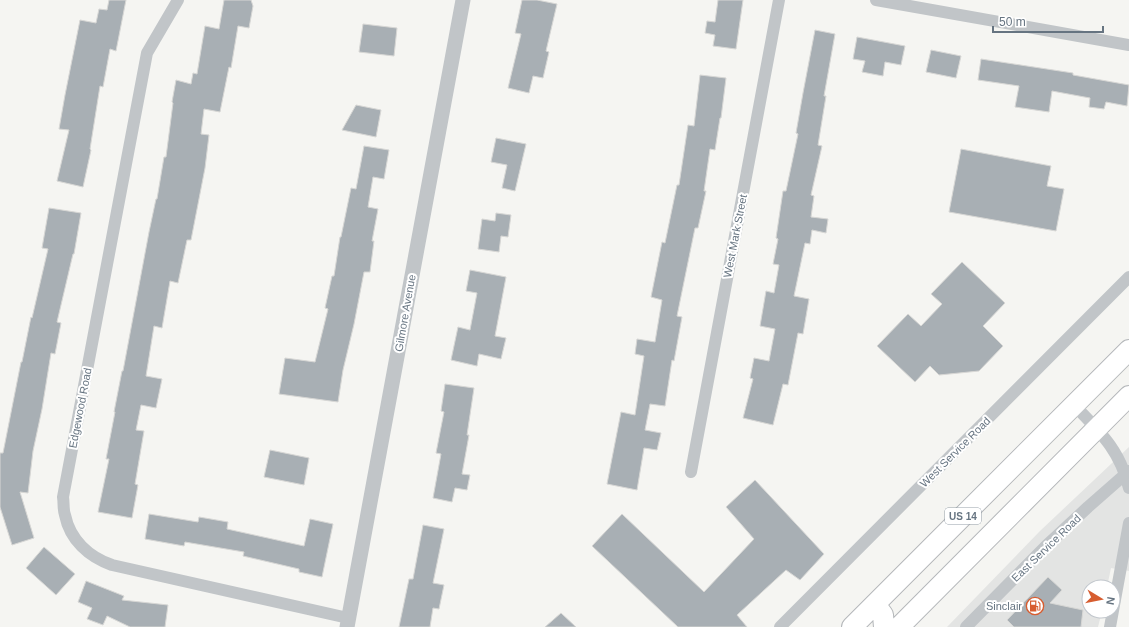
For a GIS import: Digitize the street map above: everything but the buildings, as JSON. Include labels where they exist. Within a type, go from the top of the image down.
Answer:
[{"type":"highway","points":[[1074,405],[1129,350]]},
{"type":"highway","name":"US 14","points":[[899,627],[1129,396]]},
{"type":"highway","name":"US 14","points":[[852,627],[1074,405]]},
{"type":"highway","points":[[875,604],[883,616],[884,627]]},
{"type":"street","name":"Edgewood Road","points":[[178,0],[147,53],[64,497],[64,515],[72,535],[85,550],[99,560],[348,622]]},
{"type":"street","name":"Gilmore Avenue","points":[[348,622],[463,0]]},
{"type":"street","name":"West Mark Street","points":[[691,472],[778,0]]},
{"type":"street","points":[[876,0],[1129,46]]},
{"type":"street","name":"West Service Road","points":[[780,627],[1129,277]]},
{"type":"street","points":[[1074,405],[1097,428],[1116,453],[1127,473],[1129,488]]},
{"type":"street","name":"East Service Road","points":[[966,627],[1046,546],[1127,473]]},
{"type":"street","points":[[1110,627],[1129,523]]},
{"type":"shaded area","points":[[1129,447],[1129,571],[1111,568],[1109,579],[1081,579],[1081,619],[1100,619],[1098,627],[947,627],[1040,531]]},
{"type":"place","name":"Sinclair","points":[[1035,606]]}]
